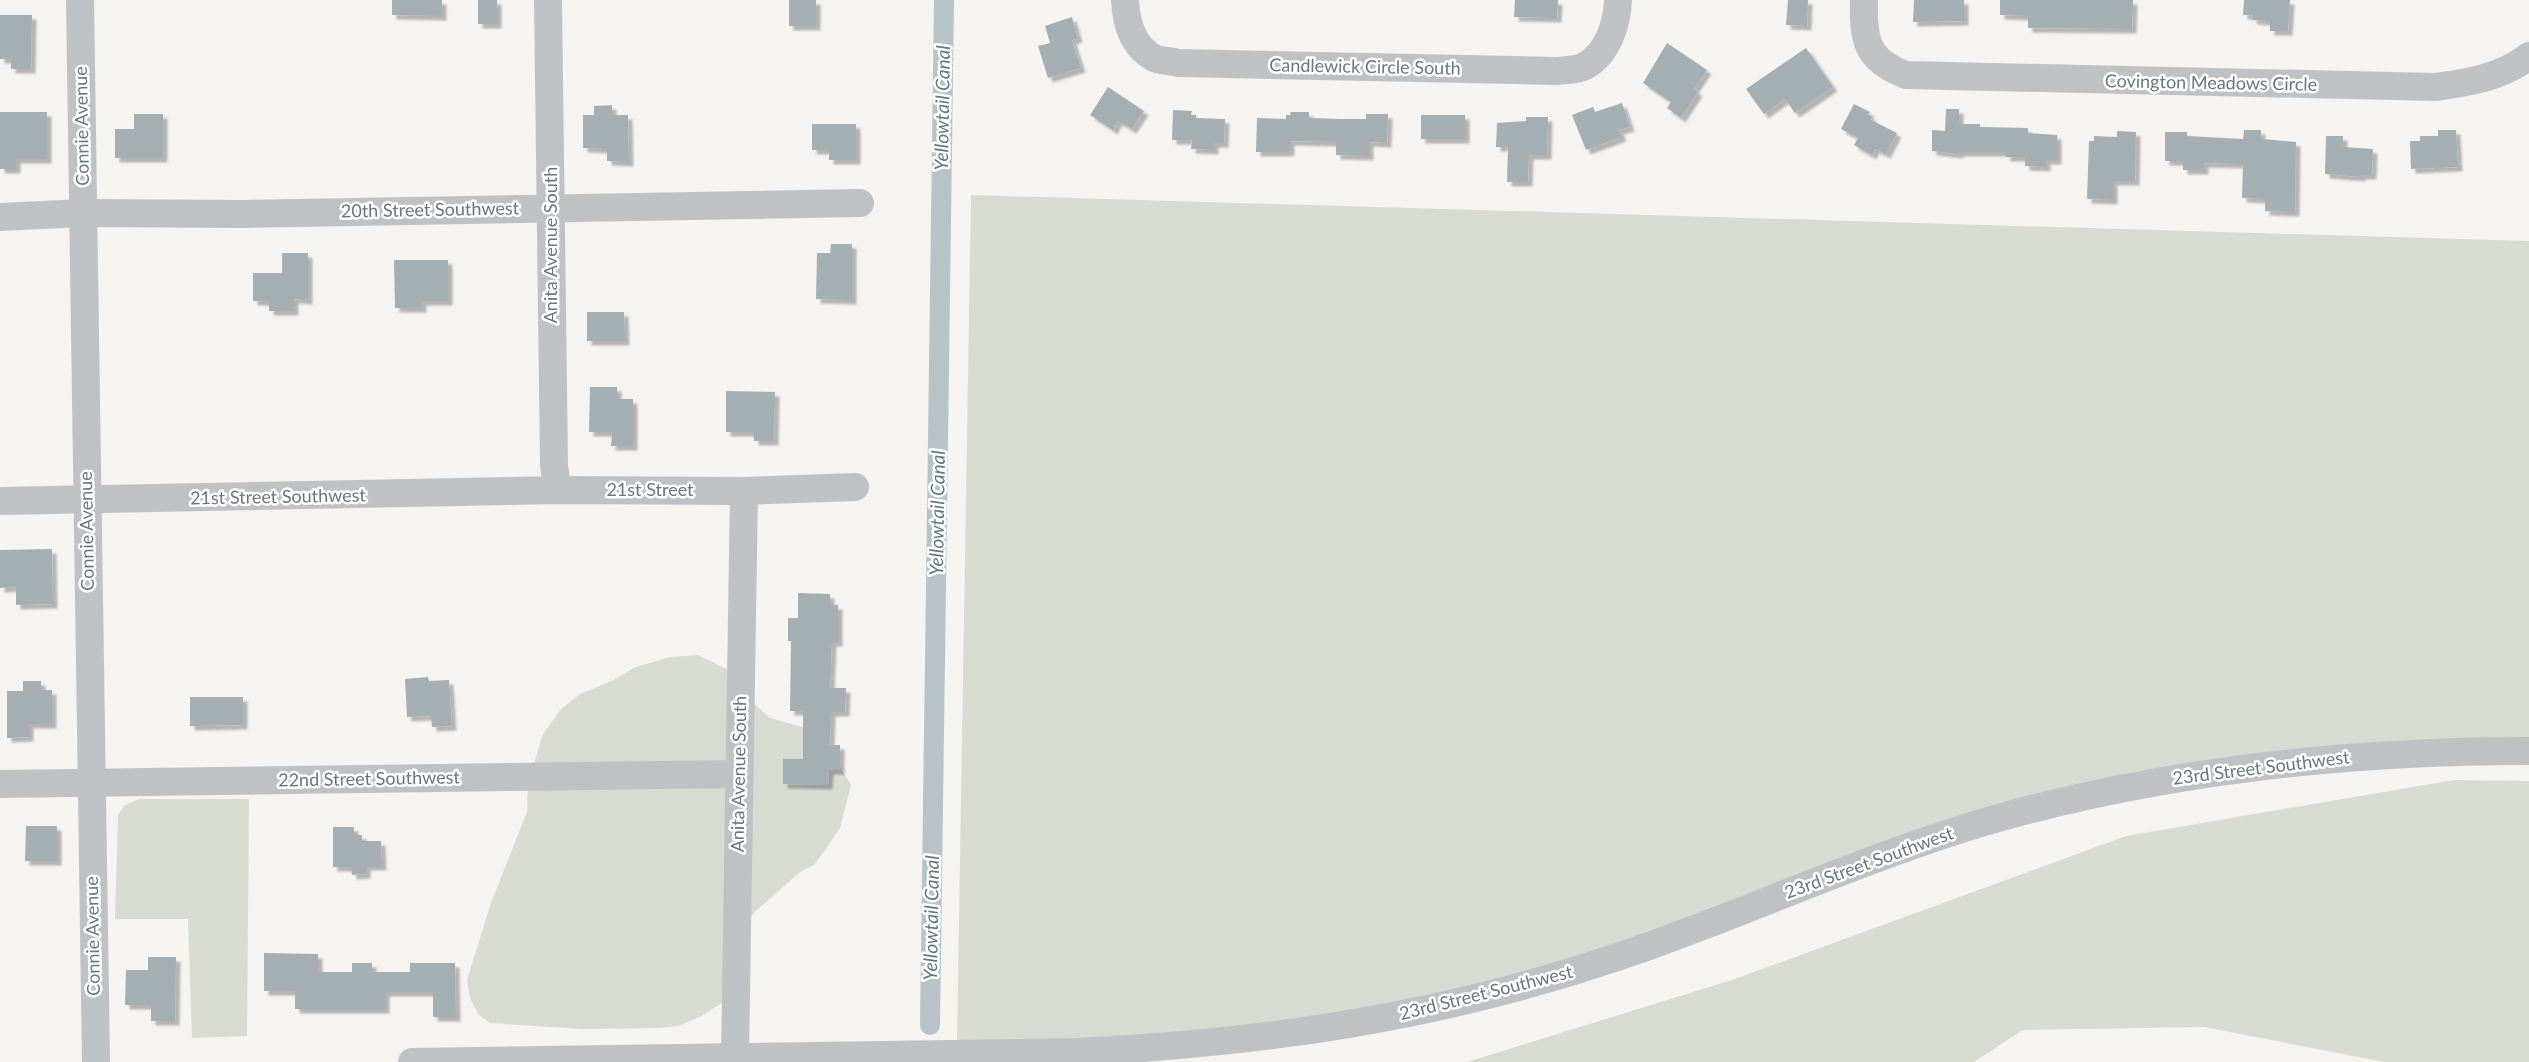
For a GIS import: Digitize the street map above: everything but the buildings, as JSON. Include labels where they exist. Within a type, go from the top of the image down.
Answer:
[{"type":"street","name":"Connie Avenue","points":[[80,0],[90,783],[96,1062]]},
{"type":"street","name":"Anita Avenue South","points":[[548,0],[554,464],[557,490]]},
{"type":"street","name":"Candlewick Circle South","points":[[1124,0],[1125,17],[1132,37],[1154,58],[1178,63],[1558,71],[1583,68],[1602,54],[1618,16],[1618,0]]},
{"type":"street","name":"Covington Meadows Circle","points":[[1864,0],[1864,29],[1871,51],[1888,68],[1906,75],[2435,88],[2485,78],[2505,70],[2529,56]]},
{"type":"street","name":"20th Street Southwest","points":[[0,217],[83,213],[234,214],[860,203]]},
{"type":"street","points":[[744,491],[856,487]]},
{"type":"street","name":"21st Street","points":[[557,490],[744,491]]},
{"type":"street","name":"21st Street Southwest","points":[[0,501],[557,490]]},
{"type":"street","name":"Anita Avenue South","points":[[735,1057],[744,491]]},
{"type":"street","name":"23rd Street Southwest","points":[[412,1062],[735,1057],[1023,1057],[1268,1038],[1356,1024],[1507,990],[1619,956],[1842,870],[1933,838],[2023,811],[2103,792],[2210,772],[2295,761],[2438,751],[2529,751]]},
{"type":"street","name":"22nd Street Southwest","points":[[0,784],[738,774]]},
{"type":"shaded area","points":[[971,195],[2529,241],[2529,740],[2209,761],[1680,923],[1540,970],[1355,1013],[1147,1037],[957,1042]]},
{"type":"shaded area","points":[[698,655],[731,671],[746,696],[770,718],[809,729],[821,735],[851,785],[840,828],[815,864],[799,873],[749,917],[731,997],[700,1017],[678,1026],[659,1028],[582,1029],[490,1023],[478,1014],[470,998],[467,980],[491,903],[527,812],[528,785],[542,736],[561,709],[580,694],[614,680],[633,668],[670,657]]},
{"type":"shaded area","points":[[2454,780],[2529,781],[2529,1062],[2384,1062],[2204,1027],[2022,1030],[1974,1062],[1467,1062],[1735,979],[2126,836]]},
{"type":"shaded area","points":[[138,799],[249,799],[247,1036],[192,1038],[188,919],[115,919],[118,815],[124,806]]},
{"type":"waterway","name":"Yellowtail Canal","points":[[930,1025],[944,0]]}]
